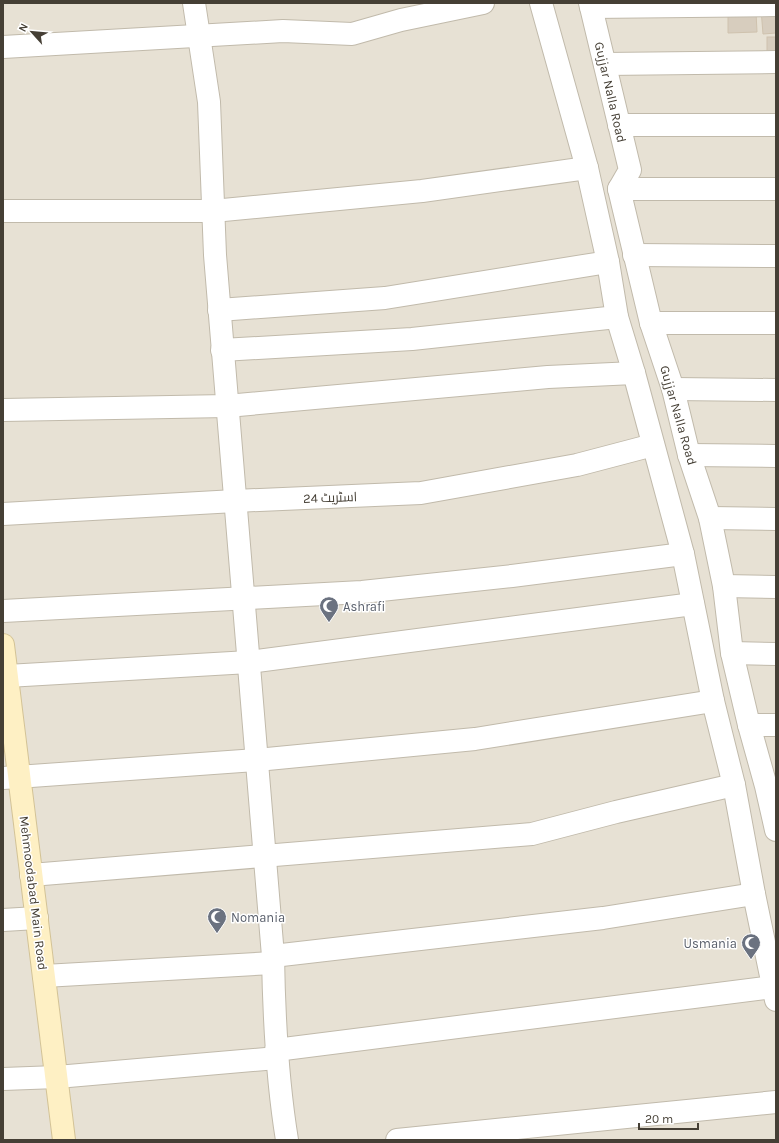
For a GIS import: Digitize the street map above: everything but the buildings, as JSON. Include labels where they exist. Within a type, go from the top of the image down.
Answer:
[{"type":"main road","name":"Mehmoodabad Main Road","points":[[3,645],[7,676],[11,777],[32,875],[64,1140]]},
{"type":"street","points":[[194,3],[209,102],[215,255],[222,350],[273,959],[276,1054],[281,1105],[287,1140]]},
{"type":"street","points":[[3,47],[283,31],[352,34],[401,20],[483,3]]},
{"type":"street","points":[[3,1079],[57,1076],[276,1054],[774,994],[734,785],[713,701],[682,554],[634,372],[617,317],[608,262],[587,168],[540,3]]},
{"type":"street","points":[[591,5],[776,5]]},
{"type":"street","name":"Gujjar Nalla Road","points":[[591,5],[630,170],[619,189],[651,322],[673,389],[689,455],[710,518],[724,586],[732,653],[749,725],[771,786],[776,830]]},
{"type":"street","points":[[605,64],[776,62]]},
{"type":"street","points":[[619,125],[776,125]]},
{"type":"street","points":[[3,211],[213,211],[422,191],[587,168]]},
{"type":"street","points":[[619,189],[776,189]]},
{"type":"street","points":[[634,255],[776,256]]},
{"type":"street","points":[[219,310],[385,298],[608,262]]},
{"type":"street","points":[[222,350],[412,340],[617,317]]},
{"type":"street","points":[[651,322],[776,323]]},
{"type":"street","points":[[3,410],[227,406],[548,377],[634,372]]},
{"type":"street","points":[[673,389],[776,390]]},
{"type":"street","name":"اسٹریٹ 24","points":[[3,514],[235,501],[421,493],[577,465],[653,445]]},
{"type":"street","points":[[689,455],[776,456]]},
{"type":"street","points":[[710,518],[776,519]]},
{"type":"street","points":[[3,611],[362,592],[512,576],[682,554]]},
{"type":"street","points":[[724,586],[776,587]]},
{"type":"street","points":[[7,676],[249,662],[693,604]]},
{"type":"street","points":[[732,653],[776,654]]},
{"type":"street","points":[[11,777],[257,760],[475,739],[713,701]]},
{"type":"street","points":[[749,725],[776,725]]},
{"type":"street","points":[[32,875],[532,834],[616,812],[734,785]]},
{"type":"street","points":[[44,976],[273,959],[603,918],[754,894]]},
{"type":"street","points":[[3,920],[37,918]]},
{"type":"street","points":[[397,1140],[776,1102]]},
{"type":"shaded area","points":[[3,3],[776,3],[776,1140],[3,1140]]},
{"type":"place","name":"Ashrafi","points":[[329,623]]},
{"type":"place","name":"Nomania","points":[[217,934]]},
{"type":"place","name":"Usmania","points":[[751,960]]}]
